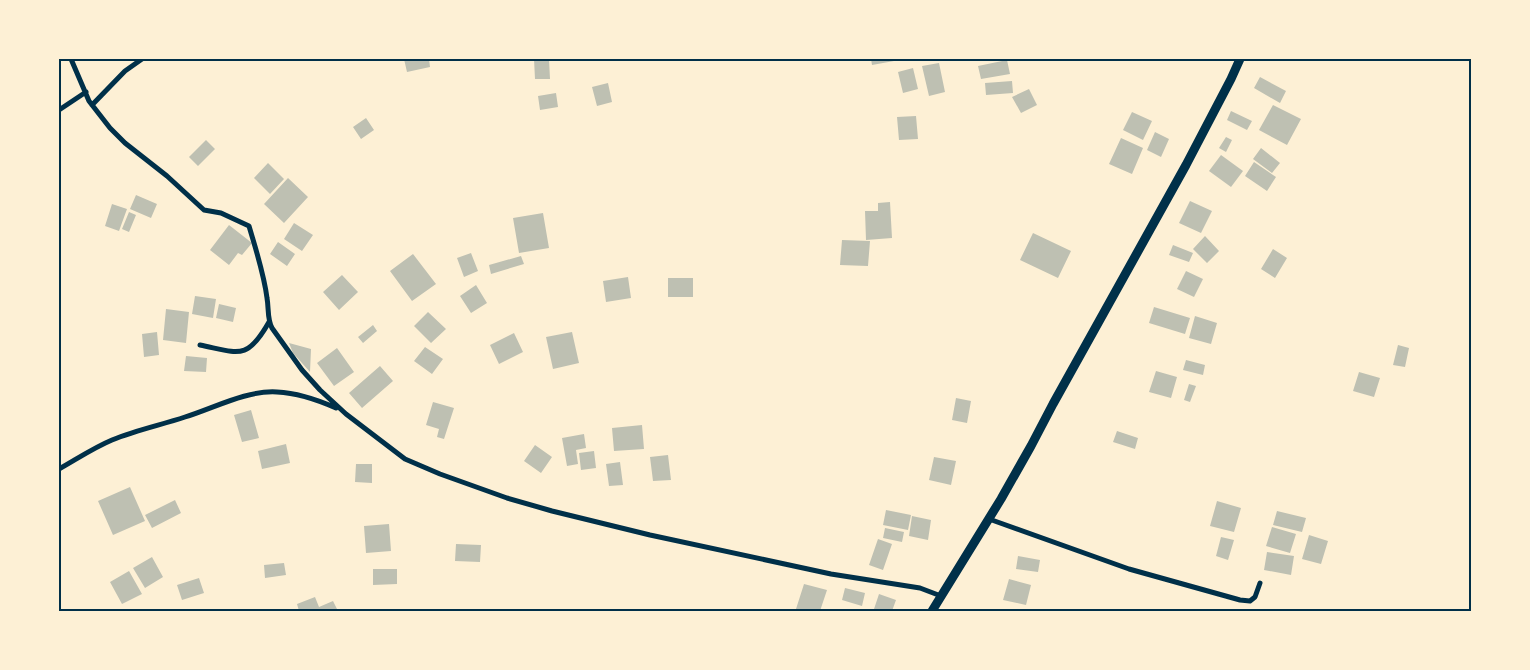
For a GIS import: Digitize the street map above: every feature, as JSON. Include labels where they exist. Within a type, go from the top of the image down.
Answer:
[{"type":"street","points":[[71,59],[92,104],[110,128],[125,143],[167,176],[204,210],[221,212],[249,226],[260,262],[267,298],[269,322],[302,370],[320,390],[341,410],[404,459],[507,498],[552,511],[650,535],[831,574],[920,588],[941,596]]},
{"type":"street","points":[[92,104],[125,71],[142,59]]},
{"type":"street","points":[[932,611],[989,519],[1031,446],[1186,165],[1240,59]]},
{"type":"street","points":[[59,110],[86,92]]},
{"type":"street","points":[[200,345],[236,353],[250,348],[261,336],[269,322]]},
{"type":"street","points":[[59,469],[86,452],[114,439],[186,417],[228,401],[256,394],[276,392],[298,395],[320,400],[341,410]]},
{"type":"street","points":[[989,519],[1129,569],[1240,600],[1250,601],[1255,597],[1260,583]]},
{"type":"building","points":[[404,59],[429,59],[430,67],[407,72]]},
{"type":"building","points":[[534,59],[549,59],[550,79],[535,79]]},
{"type":"building","points":[[871,59],[893,59],[894,61],[872,65]]},
{"type":"building","points":[[1007,60],[1010,74],[981,79],[978,66]]},
{"type":"building","points":[[939,63],[945,92],[929,96],[922,66]]},
{"type":"building","points":[[913,68],[918,89],[903,93],[898,72]]},
{"type":"building","points":[[1260,77],[1286,91],[1280,103],[1254,88]]},
{"type":"building","points":[[1012,81],[1013,93],[986,95],[985,83]]},
{"type":"building","points":[[608,83],[612,102],[597,106],[592,87]]},
{"type":"building","points":[[1029,89],[1037,105],[1021,113],[1012,97]]},
{"type":"building","points":[[556,93],[558,107],[540,110],[538,96]]},
{"type":"building","points":[[1273,105],[1301,119],[1287,145],[1259,130]]},
{"type":"building","points":[[1231,111],[1252,121],[1247,130],[1227,120]]},
{"type":"building","points":[[1132,112],[1152,121],[1143,140],[1123,130]]},
{"type":"building","points":[[916,116],[918,139],[899,140],[897,117]]},
{"type":"building","points":[[366,118],[374,130],[361,139],[353,127]]},
{"type":"building","points":[[1155,132],[1169,139],[1161,157],[1147,150]]},
{"type":"building","points":[[1226,137],[1232,140],[1226,152],[1219,148]]},
{"type":"building","points":[[1121,138],[1143,148],[1132,174],[1109,164]]},
{"type":"building","points":[[206,140],[215,149],[198,166],[189,157]]},
{"type":"building","points":[[1261,148],[1280,163],[1272,173],[1253,159]]},
{"type":"building","points":[[1221,155],[1243,171],[1231,187],[1209,171]]},
{"type":"building","points":[[1254,162],[1276,177],[1267,191],[1245,176]]},
{"type":"building","points":[[268,163],[284,179],[270,194],[254,178]]},
{"type":"building","points":[[288,178],[308,197],[284,223],[264,204]]},
{"type":"building","points":[[136,195],[157,204],[151,218],[130,209]]},
{"type":"building","points":[[1190,201],[1212,211],[1201,233],[1179,223]]},
{"type":"building","points":[[890,202],[892,238],[866,240],[865,211],[878,211],[878,203]]},
{"type":"building","points":[[112,204],[127,209],[119,231],[105,226]]},
{"type":"building","points":[[129,212],[136,215],[129,232],[122,229]]},
{"type":"building","points":[[543,213],[549,248],[519,253],[513,218]]},
{"type":"building","points":[[294,223],[313,235],[302,251],[284,239]]},
{"type":"building","points":[[229,225],[252,243],[242,255],[238,253],[229,265],[210,250]]},
{"type":"building","points":[[1033,233],[1071,251],[1058,278],[1020,260]]},
{"type":"building","points":[[1205,236],[1219,251],[1207,263],[1193,249]]},
{"type":"building","points":[[842,240],[870,241],[868,266],[840,265]]},
{"type":"building","points":[[278,242],[295,254],[287,266],[270,254]]},
{"type":"building","points":[[1173,245],[1193,253],[1189,262],[1169,255]]},
{"type":"building","points":[[1273,249],[1287,258],[1275,278],[1261,269]]},
{"type":"building","points":[[471,253],[478,271],[464,277],[457,258]]},
{"type":"building","points":[[413,254],[436,284],[412,301],[390,271]]},
{"type":"building","points":[[521,256],[524,264],[491,274],[489,265]]},
{"type":"building","points":[[1186,271],[1203,279],[1194,297],[1177,289]]},
{"type":"building","points":[[342,275],[358,292],[339,310],[323,292]]},
{"type":"building","points":[[628,277],[631,298],[606,302],[603,281]]},
{"type":"building","points":[[668,278],[693,278],[693,297],[668,297]]},
{"type":"building","points":[[476,285],[487,303],[471,313],[460,296]]},
{"type":"building","points":[[195,296],[216,299],[213,318],[192,314]]},
{"type":"building","points":[[219,304],[236,308],[233,322],[216,318]]},
{"type":"building","points":[[1154,307],[1190,318],[1185,334],[1149,323]]},
{"type":"building","points":[[166,309],[189,312],[186,343],[163,340]]},
{"type":"building","points":[[428,312],[446,329],[431,343],[414,326]]},
{"type":"building","points":[[1195,316],[1217,323],[1211,344],[1189,338]]},
{"type":"building","points":[[373,325],[377,331],[363,343],[358,337]]},
{"type":"building","points":[[157,332],[159,355],[144,357],[142,334]]},
{"type":"building","points":[[572,332],[579,363],[553,369],[546,337]]},
{"type":"building","points":[[514,333],[523,352],[499,364],[490,345]]},
{"type":"building","points":[[289,343],[311,349],[310,372],[293,353]]},
{"type":"building","points":[[1398,345],[1409,348],[1405,367],[1393,365]]},
{"type":"building","points":[[425,347],[443,359],[432,374],[414,361]]},
{"type":"building","points":[[337,348],[354,372],[334,386],[317,363]]},
{"type":"building","points":[[186,356],[207,358],[206,372],[184,371]]},
{"type":"building","points":[[1186,360],[1205,365],[1203,375],[1183,370]]},
{"type":"building","points":[[380,366],[393,381],[362,408],[349,393]]},
{"type":"building","points":[[1156,371],[1177,377],[1171,398],[1149,392]]},
{"type":"building","points":[[1359,372],[1380,378],[1374,397],[1353,391]]},
{"type":"building","points":[[1189,384],[1196,386],[1190,402],[1184,400]]},
{"type":"building","points":[[956,398],[971,401],[967,423],[952,420]]},
{"type":"building","points":[[433,402],[454,408],[444,439],[437,437],[439,429],[426,425]]},
{"type":"building","points":[[251,410],[259,438],[242,442],[234,415]]},
{"type":"building","points":[[642,425],[644,449],[614,451],[612,428]]},
{"type":"building","points":[[1117,431],[1138,438],[1135,449],[1113,442]]},
{"type":"building","points":[[584,434],[586,448],[576,450],[578,464],[567,466],[562,438]]},
{"type":"building","points":[[286,444],[290,463],[262,469],[258,451]]},
{"type":"building","points":[[535,445],[552,457],[541,473],[524,461]]},
{"type":"building","points":[[594,451],[596,468],[581,470],[579,453]]},
{"type":"building","points":[[668,455],[671,480],[653,481],[650,457]]},
{"type":"building","points":[[934,457],[956,461],[951,485],[929,480]]},
{"type":"building","points":[[620,462],[623,485],[609,486],[606,464]]},
{"type":"building","points":[[356,464],[372,464],[372,483],[355,482]]},
{"type":"building","points":[[130,487],[145,521],[113,535],[98,501]]},
{"type":"building","points":[[175,500],[181,513],[152,528],[145,515]]},
{"type":"building","points":[[1217,501],[1241,508],[1234,532],[1210,526]]},
{"type":"building","points":[[886,510],[911,515],[908,530],[883,525]]},
{"type":"building","points":[[1277,511],[1306,518],[1302,532],[1273,525]]},
{"type":"building","points":[[912,516],[931,520],[928,540],[909,536]]},
{"type":"building","points":[[389,524],[391,551],[366,553],[364,526]]},
{"type":"building","points":[[1272,527],[1296,534],[1290,553],[1266,546]]},
{"type":"building","points":[[885,528],[904,532],[902,542],[883,538]]},
{"type":"building","points":[[1309,535],[1328,541],[1321,564],[1302,559]]},
{"type":"building","points":[[1221,537],[1234,540],[1228,560],[1216,556]]},
{"type":"building","points":[[878,539],[892,544],[883,570],[869,565]]},
{"type":"building","points":[[456,544],[481,545],[480,562],[455,561]]},
{"type":"building","points":[[1267,552],[1294,556],[1291,575],[1264,570]]},
{"type":"building","points":[[1018,556],[1040,560],[1038,572],[1016,569]]},
{"type":"building","points":[[152,557],[163,577],[145,588],[133,568]]},
{"type":"building","points":[[284,563],[286,575],[265,578],[264,565]]},
{"type":"building","points":[[373,569],[397,569],[397,584],[373,585]]},
{"type":"building","points":[[129,571],[142,594],[122,604],[110,582]]},
{"type":"building","points":[[199,578],[204,593],[182,600],[177,585]]},
{"type":"building","points":[[1009,579],[1031,585],[1026,605],[1003,600]]},
{"type":"building","points":[[804,584],[827,590],[820,611],[796,609]]},
{"type":"building","points":[[845,588],[865,593],[862,606],[842,600]]},
{"type":"building","points":[[879,594],[896,600],[892,611],[874,609]]},
{"type":"building","points":[[315,597],[319,607],[333,601],[338,611],[299,611],[297,604]]}]
